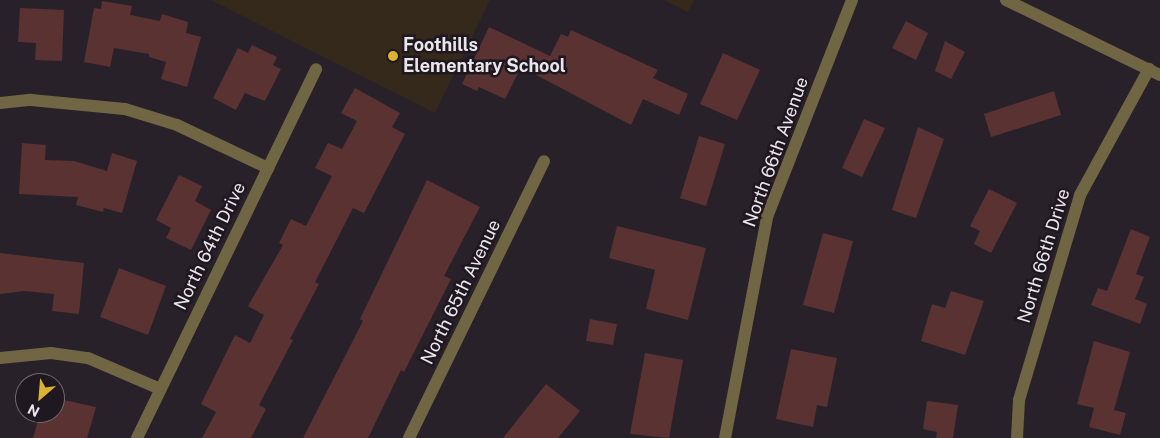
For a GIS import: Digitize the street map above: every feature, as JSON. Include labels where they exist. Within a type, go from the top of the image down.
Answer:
[{"type":"street","name":"North 66th Avenue","points":[[725,438],[767,217],[852,0]]},
{"type":"street","points":[[1006,0],[1154,72]]},
{"type":"street","name":"North 64th Drive","points":[[137,438],[316,69]]},
{"type":"street","name":"North 66th Drive","points":[[1017,438],[1019,400],[1080,195],[1154,72]]},
{"type":"street","points":[[0,103],[31,100],[125,109],[177,125],[268,168]]},
{"type":"street","name":"North 65th Avenue","points":[[409,438],[544,161]]},
{"type":"street","points":[[0,358],[51,353],[88,358],[160,389]]},
{"type":"shaded area","name":"Foothills Elementary School","points":[[211,0],[490,0],[435,113]]},
{"type":"shaded area","points":[[664,0],[694,0],[688,12]]},
{"type":"building","points":[[102,1],[132,6],[130,15],[160,21],[162,14],[188,22],[186,33],[201,37],[187,87],[161,79],[166,62],[149,57],[149,54],[114,48],[110,67],[84,62],[94,8],[101,9]]},
{"type":"building","points":[[20,8],[64,10],[62,61],[35,60],[36,43],[18,42]]},
{"type":"building","points":[[906,21],[928,33],[916,60],[892,48]]},
{"type":"building","points":[[489,27],[550,56],[561,34],[568,37],[571,30],[658,70],[653,78],[688,94],[679,115],[643,99],[631,125],[521,67],[505,99],[479,87],[477,91],[462,84]]},
{"type":"building","points":[[945,41],[965,52],[951,79],[935,71]]},
{"type":"building","points":[[252,45],[277,57],[273,65],[281,69],[265,101],[245,93],[236,110],[213,98],[238,48],[248,53]]},
{"type":"building","points":[[723,53],[760,70],[737,120],[700,104]]},
{"type":"building","points":[[355,88],[400,113],[392,127],[405,134],[364,213],[353,208],[315,282],[319,284],[290,339],[293,340],[259,405],[266,409],[251,438],[202,438],[216,412],[201,404],[235,335],[250,343],[264,315],[248,306],[283,245],[279,243],[291,219],[306,226],[332,176],[315,168],[328,143],[342,149],[357,121],[341,113]]},
{"type":"building","points":[[1054,91],[1061,115],[991,137],[984,114]]},
{"type":"building","points":[[864,119],[885,128],[862,177],[842,168]]},
{"type":"building","points":[[918,127],[944,139],[916,218],[892,210]]},
{"type":"building","points":[[699,136],[725,144],[706,206],[680,198]]},
{"type":"building","points":[[22,143],[46,145],[45,160],[74,161],[107,171],[112,153],[137,161],[122,213],[104,208],[103,212],[76,205],[78,197],[19,194]]},
{"type":"building","points":[[179,175],[202,186],[195,201],[211,210],[191,250],[166,238],[171,228],[156,220]]},
{"type":"building","points":[[427,180],[480,207],[444,276],[451,279],[404,372],[401,370],[368,438],[303,438],[363,321],[360,319]]},
{"type":"building","points":[[989,189],[1017,203],[991,253],[974,244],[980,231],[970,226]]},
{"type":"building","points":[[617,226],[706,248],[688,320],[646,309],[655,270],[609,258]]},
{"type":"building","points":[[1131,229],[1150,237],[1136,274],[1144,277],[1135,299],[1147,304],[1140,324],[1091,305],[1098,288],[1107,291]]},
{"type":"building","points":[[823,233],[853,241],[834,313],[803,305]]},
{"type":"building","points":[[0,253],[84,263],[79,314],[52,311],[54,294],[25,291],[0,294]]},
{"type":"building","points":[[119,268],[166,286],[148,335],[100,317]]},
{"type":"building","points":[[951,291],[984,301],[965,355],[921,341],[932,304],[945,308]]},
{"type":"building","points":[[590,319],[617,324],[613,345],[586,341]]},
{"type":"building","points":[[1094,341],[1130,352],[1114,410],[1126,413],[1120,435],[1089,427],[1094,408],[1077,404]]},
{"type":"building","points":[[791,349],[837,358],[827,407],[817,405],[813,427],[776,419]]},
{"type":"building","points":[[645,353],[683,360],[669,438],[630,434]]},
{"type":"building","points":[[546,384],[580,411],[558,438],[503,438]]},
{"type":"building","points":[[65,400],[96,407],[87,438],[33,438],[37,423],[65,423]]},
{"type":"building","points":[[927,401],[958,405],[953,438],[936,438],[937,432],[923,429]]},
{"type":"place","name":"Foothills Elementary School","points":[[393,56]]}]
